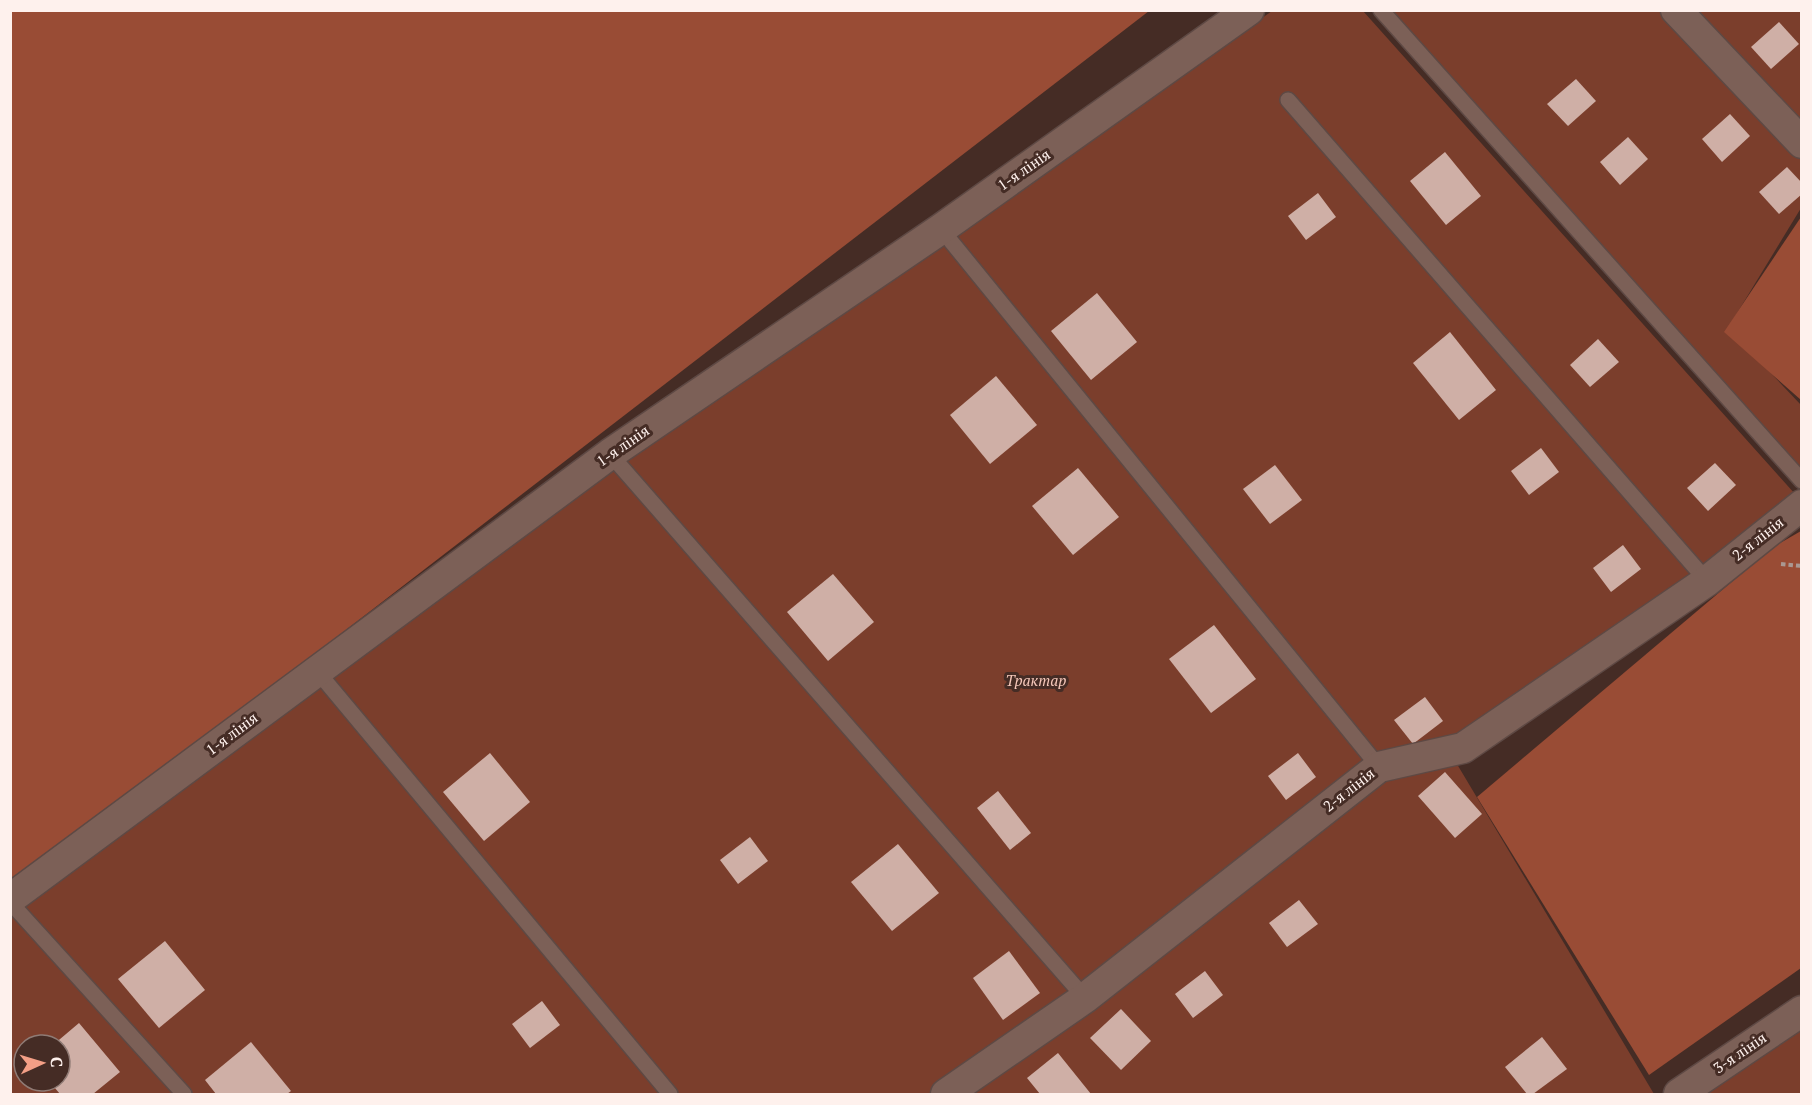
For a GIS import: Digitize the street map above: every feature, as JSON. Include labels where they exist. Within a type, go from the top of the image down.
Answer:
[{"type":"street","name":"1-я лінія","points":[[10,901],[610,454],[941,229],[1250,10]]},
{"type":"street","points":[[1676,10],[1802,143]]},
{"type":"street","name":"2-я лінія","points":[[946,1095],[1085,998],[1379,767],[1463,748],[1707,581],[1802,505]]},
{"type":"street","name":"3-я лінія","points":[[1679,1095],[1802,1011]]},
{"type":"lane","points":[[1381,10],[1802,481]]},
{"type":"lane","points":[[1288,100],[1707,581]]},
{"type":"lane","points":[[941,229],[1379,767]]},
{"type":"lane","points":[[610,454],[1085,998]]},
{"type":"lane","points":[[317,671],[670,1095]]},
{"type":"lane","points":[[10,901],[184,1095]]},
{"type":"green space","name":"Трактар","points":[[1272,11],[1363,11],[1795,494],[1699,570],[1445,744],[1654,1094],[11,1094],[10,916],[617,465],[948,240]]},
{"type":"green space","points":[[1381,11],[1801,11],[1801,208],[1728,328],[1801,405],[1801,481]]},
{"type":"green space","points":[[1801,1027],[1801,1094],[1702,1094]]},
{"type":"shaded area","points":[[11,11],[1149,11],[11,888]]},
{"type":"shaded area","points":[[1801,217],[1801,400],[1724,332]]},
{"type":"shaded area","points":[[1801,531],[1801,968],[1649,1075],[1477,797],[1773,547]]},
{"type":"building","points":[[1779,22],[1799,44],[1771,69],[1751,47]]},
{"type":"building","points":[[1576,79],[1596,101],[1568,126],[1547,104]]},
{"type":"building","points":[[1730,114],[1750,136],[1722,162],[1702,139]]},
{"type":"building","points":[[1628,137],[1648,159],[1620,185],[1600,162]]},
{"type":"building","points":[[1445,152],[1481,196],[1446,225],[1410,181]]},
{"type":"building","points":[[1787,167],[1802,183],[1802,194],[1779,214],[1759,192]]},
{"type":"building","points":[[1318,193],[1336,217],[1306,240],[1288,216]]},
{"type":"building","points":[[1097,293],[1137,342],[1091,380],[1051,331]]},
{"type":"building","points":[[1450,332],[1496,390],[1459,420],[1413,363]]},
{"type":"building","points":[[1598,339],[1619,362],[1590,387],[1570,365]]},
{"type":"building","points":[[996,376],[1037,425],[990,464],[950,415]]},
{"type":"building","points":[[1541,448],[1559,472],[1529,495],[1511,471]]},
{"type":"building","points":[[1715,463],[1736,485],[1708,511],[1687,488]]},
{"type":"building","points":[[1275,465],[1302,500],[1270,524],[1243,489]]},
{"type":"building","points":[[1078,468],[1119,517],[1073,555],[1032,506]]},
{"type":"building","points":[[1623,545],[1641,569],[1611,592],[1593,568]]},
{"type":"building","points":[[833,574],[874,622],[828,661],[787,612]]},
{"type":"building","points":[[1214,625],[1256,679],[1211,713],[1169,659]]},
{"type":"building","points":[[1425,697],[1443,721],[1413,744],[1394,720]]},
{"type":"building","points":[[490,753],[530,802],[484,841],[443,792]]},
{"type":"building","points":[[1298,753],[1316,777],[1286,800],[1268,776]]},
{"type":"building","points":[[1445,772],[1482,814],[1455,838],[1418,796]]},
{"type":"building","points":[[998,791],[1031,833],[1010,850],[977,808]]},
{"type":"building","points":[[750,837],[768,861],[738,884],[720,860]]},
{"type":"building","points":[[898,844],[939,893],[892,931],[851,882]]},
{"type":"building","points":[[1299,900],[1318,924],[1287,947],[1269,923]]},
{"type":"building","points":[[165,941],[205,990],[159,1028],[118,979]]},
{"type":"building","points":[[1009,951],[1040,993],[1003,1020],[973,978]]},
{"type":"building","points":[[1205,971],[1223,995],[1193,1018],[1175,994]]},
{"type":"building","points":[[542,1001],[560,1025],[530,1048],[512,1024]]},
{"type":"building","points":[[1121,1009],[1151,1041],[1121,1070],[1090,1038]]},
{"type":"building","points":[[79,1023],[120,1072],[93,1094],[59,1093],[72,1093],[72,1033],[67,1033]]},
{"type":"building","points":[[1542,1037],[1567,1069],[1533,1094],[1527,1094],[1505,1067]]},
{"type":"building","points":[[251,1042],[291,1091],[287,1094],[216,1094],[205,1080]]},
{"type":"building","points":[[1058,1053],[1091,1094],[1040,1094],[1027,1078]]}]
